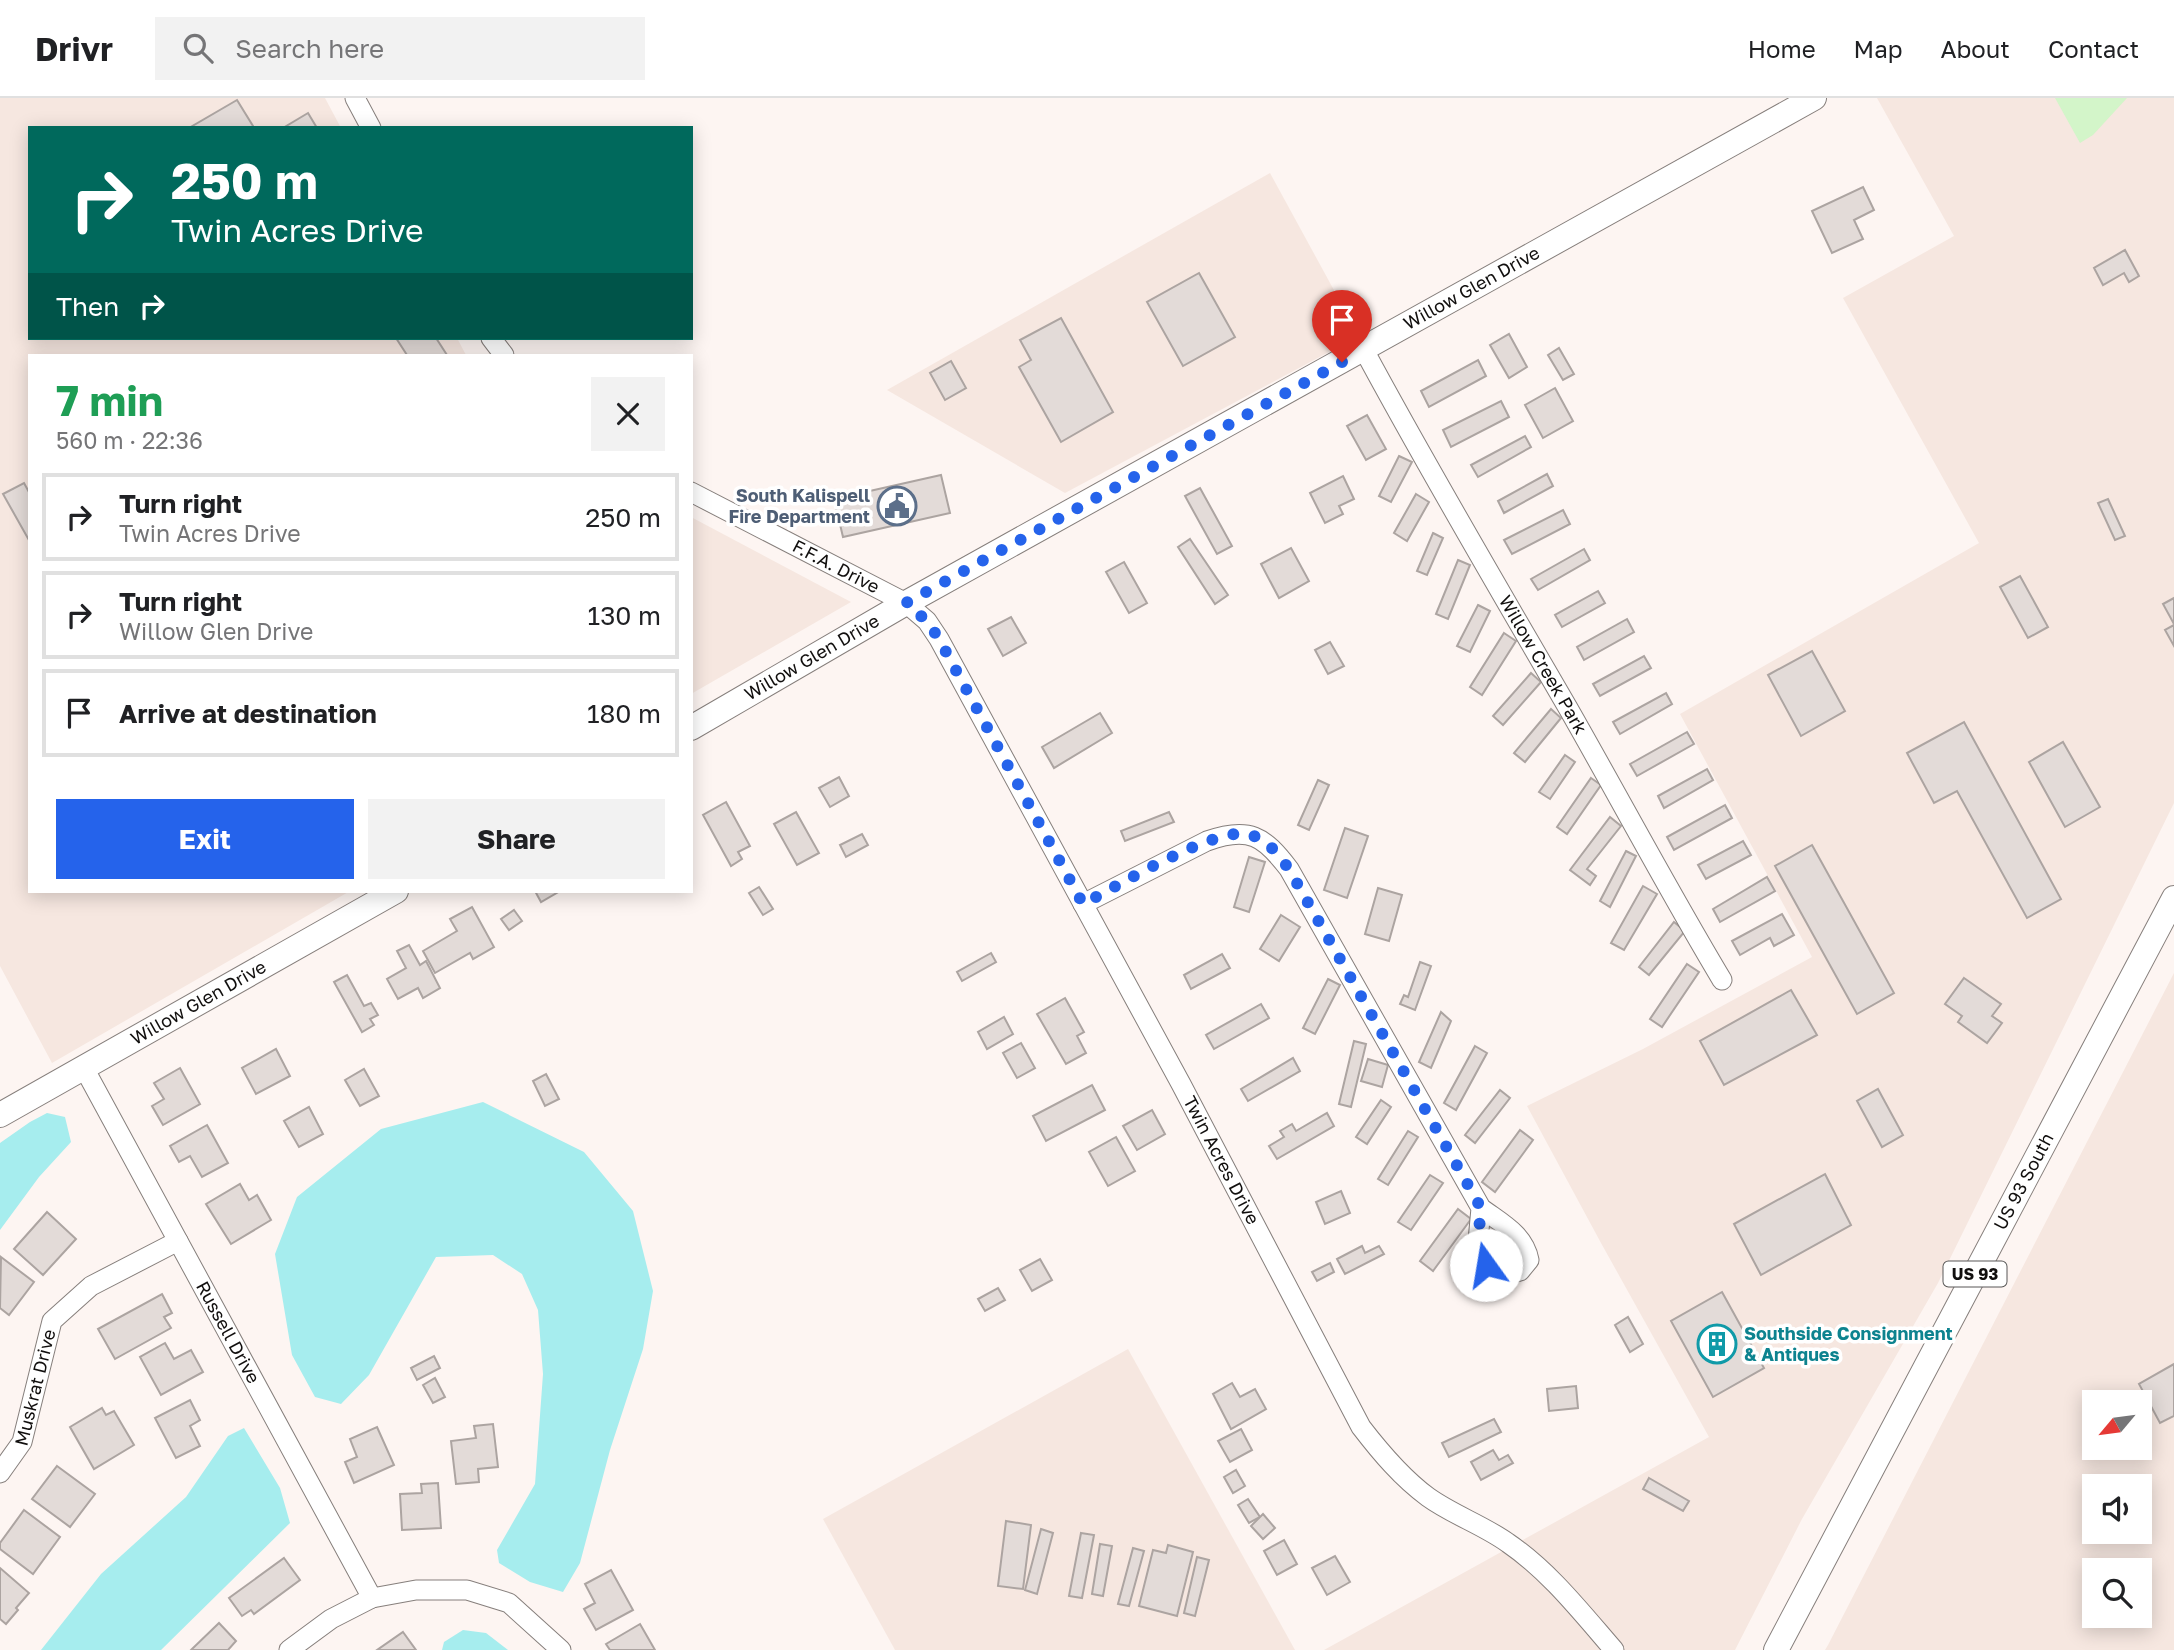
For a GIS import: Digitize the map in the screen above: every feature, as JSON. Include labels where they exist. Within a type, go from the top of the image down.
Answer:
[{"type":"main road","name":"Willow Glen Drive","points":[[693,727],[906,603],[1814,98]]},
{"type":"main road","name":"Willow Glen Drive","points":[[0,1115],[392,893]]},
{"type":"main road","name":"US 93 South","points":[[1776,1650],[2174,898]]},
{"type":"street","points":[[355,98],[370,126]]},
{"type":"street","points":[[493,340],[503,354]]},
{"type":"street","name":"Willow Creek Park","points":[[1364,350],[1432,476],[1722,980]]},
{"type":"street","name":"F.F.A. Drive","points":[[693,493],[906,603]]},
{"type":"street","name":"Twin Acres Drive","points":[[906,603],[927,621],[939,639],[1194,1108],[1361,1427],[1404,1477],[1429,1498],[1492,1533],[1531,1560],[1567,1595],[1614,1650]]},
{"type":"street","points":[[1083,904],[1216,838],[1245,834],[1265,842],[1289,869],[1481,1208]]},
{"type":"street","name":"Russell Drive","points":[[84,1068],[372,1598]]},
{"type":"street","name":"Muskrat Drive","points":[[0,1473],[22,1442],[52,1321],[91,1286],[178,1241]]},
{"type":"street","points":[[289,1650],[331,1619],[372,1598],[416,1590],[467,1590],[509,1603],[561,1650]]},
{"type":"shaded area","points":[[0,98],[325,98],[340,126],[28,126],[28,340],[458,340],[465,354],[28,354],[28,893],[347,893],[52,1063],[0,966]]},
{"type":"shaded area","points":[[1877,98],[2174,98],[2174,803],[1938,1283],[1802,1519],[1735,1650],[1324,1650],[1709,1437],[1527,1106],[1643,1049],[1812,957],[1680,714],[1979,543],[1843,298],[1954,236]]},
{"type":"shaded area","points":[[1270,173],[1359,336],[1065,493],[887,390]]},
{"type":"shaded area","points":[[693,518],[851,602],[693,693]]},
{"type":"shaded area","points":[[2174,973],[2174,1650],[1825,1650]]},
{"type":"shaded area","points":[[1128,1349],[1295,1650],[895,1650],[823,1519]]},
{"type":"green space","points":[[2055,98],[2127,98],[2093,135],[2080,143]]},
{"type":"water","points":[[483,1102],[584,1152],[633,1211],[653,1291],[643,1349],[610,1450],[580,1563],[563,1592],[530,1582],[499,1563],[497,1550],[535,1484],[543,1374],[538,1310],[522,1274],[493,1255],[436,1257],[369,1375],[341,1404],[315,1397],[292,1355],[275,1254],[297,1197],[381,1129]]},
{"type":"water","points":[[47,1113],[65,1117],[71,1142],[39,1177],[0,1230],[0,1143]]},
{"type":"water","points":[[244,1428],[280,1488],[290,1523],[161,1650],[41,1650],[101,1574],[186,1497],[228,1436]]},
{"type":"water","points":[[463,1630],[486,1633],[508,1650],[442,1650],[444,1642]]},
{"type":"building","points":[[237,100],[253,126],[192,126]]},
{"type":"building","points":[[308,113],[316,126],[286,126]]},
{"type":"building","points":[[1863,187],[1874,210],[1854,220],[1863,239],[1832,253],[1812,211]]},
{"type":"building","points":[[2125,250],[2139,276],[2129,282],[2124,273],[2103,285],[2094,268]]},
{"type":"building","points":[[1199,273],[1235,337],[1183,366],[1147,302]]},
{"type":"building","points":[[1061,318],[1113,412],[1061,442],[1019,367],[1031,360],[1020,340]]},
{"type":"building","points":[[1509,334],[1527,367],[1509,378],[1490,345]]},
{"type":"building","points":[[397,340],[437,340],[446,354],[406,354]]},
{"type":"building","points":[[1559,348],[1574,374],[1563,380],[1548,355]]},
{"type":"building","points":[[1478,360],[1486,376],[1429,407],[1421,391]]},
{"type":"building","points":[[951,361],[966,388],[945,400],[930,373]]},
{"type":"building","points":[[1555,388],[1573,421],[1543,438],[1525,405]]},
{"type":"building","points":[[1501,401],[1509,417],[1451,447],[1443,430]]},
{"type":"building","points":[[1367,415],[1386,449],[1366,460],[1347,426]]},
{"type":"building","points":[[1525,436],[1531,447],[1478,477],[1471,465]]},
{"type":"building","points":[[1399,456],[1412,462],[1391,502],[1379,496]]},
{"type":"building","points":[[1547,474],[1553,486],[1504,513],[1498,501]]},
{"type":"building","points":[[941,475],[950,513],[843,537],[834,499]]},
{"type":"building","points":[[1343,476],[1354,499],[1339,506],[1343,514],[1325,523],[1310,493]]},
{"type":"building","points":[[24,483],[28,490],[28,538],[3,494]]},
{"type":"building","points":[[1200,488],[1232,546],[1217,554],[1185,496]]},
{"type":"building","points":[[1416,494],[1429,502],[1407,541],[1394,533]]},
{"type":"building","points":[[2108,499],[2125,536],[2115,540],[2098,503]]},
{"type":"building","points":[[1563,510],[1570,524],[1512,554],[1504,540]]},
{"type":"building","points":[[1433,533],[1443,538],[1427,575],[1417,571]]},
{"type":"building","points":[[1190,539],[1228,595],[1215,604],[1178,547]]},
{"type":"building","points":[[1291,548],[1309,581],[1279,598],[1261,564]]},
{"type":"building","points":[[1584,549],[1590,560],[1538,590],[1531,579]]},
{"type":"building","points":[[1458,560],[1470,565],[1448,619],[1436,614]]},
{"type":"building","points":[[1124,562],[1147,603],[1129,613],[1106,572]]},
{"type":"building","points":[[2020,576],[2048,627],[2028,638],[2000,587]]},
{"type":"building","points":[[1598,591],[1605,603],[1562,627],[1555,615]]},
{"type":"building","points":[[2174,598],[2174,624],[2163,604]]},
{"type":"building","points":[[1478,605],[1490,611],[1470,652],[1457,646]]},
{"type":"building","points":[[1011,617],[1026,643],[1003,656],[988,629]]},
{"type":"building","points":[[1627,619],[1634,632],[1584,660],[1577,647]]},
{"type":"building","points":[[2174,625],[2174,646],[2165,630]]},
{"type":"building","points":[[1504,633],[1516,641],[1482,695],[1470,687]]},
{"type":"building","points":[[1330,642],[1344,666],[1328,674],[1315,650]]},
{"type":"building","points":[[1812,651],[1845,711],[1801,736],[1768,675]]},
{"type":"building","points":[[1644,656],[1651,668],[1600,696],[1593,684]]},
{"type":"building","points":[[1531,673],[1541,682],[1503,725],[1493,716]]},
{"type":"building","points":[[1666,693],[1672,704],[1620,734],[1613,722]]},
{"type":"building","points":[[1551,709],[1561,718],[1525,762],[1514,753]]},
{"type":"building","points":[[1100,713],[1112,733],[1054,768],[1042,747]]},
{"type":"building","points":[[1964,722],[2061,899],[2027,918],[1957,791],[1934,803],[1907,753]]},
{"type":"building","points":[[1687,732],[1694,744],[1637,776],[1630,764]]},
{"type":"building","points":[[2063,742],[2100,807],[2065,827],[2029,762]]},
{"type":"building","points":[[1565,755],[1575,762],[1550,799],[1539,792]]},
{"type":"building","points":[[1707,769],[1713,780],[1664,808],[1658,796]]},
{"type":"building","points":[[839,777],[849,796],[830,807],[819,788]]},
{"type":"building","points":[[1591,778],[1601,785],[1567,834],[1557,827]]},
{"type":"building","points":[[1318,780],[1329,785],[1309,830],[1298,825]]},
{"type":"building","points":[[726,802],[750,846],[738,852],[742,859],[731,866],[703,815]]},
{"type":"building","points":[[1725,805],[1732,818],[1674,850],[1667,837]]},
{"type":"building","points":[[796,812],[819,853],[797,865],[774,824]]},
{"type":"building","points":[[1169,812],[1174,822],[1125,841],[1121,831]]},
{"type":"building","points":[[1610,817],[1621,826],[1587,869],[1596,876],[1590,885],[1570,870]]},
{"type":"building","points":[[1345,828],[1368,836],[1347,898],[1324,890]]},
{"type":"building","points":[[862,834],[868,845],[846,857],[840,845]]},
{"type":"building","points":[[1743,841],[1751,855],[1706,879],[1698,865]]},
{"type":"building","points":[[1812,845],[1894,993],[1857,1014],[1775,866]]},
{"type":"building","points":[[1626,851],[1636,856],[1610,907],[1600,901]]},
{"type":"building","points":[[1249,857],[1265,862],[1249,912],[1234,907]]},
{"type":"building","points":[[1767,877],[1775,891],[1720,922],[1713,909]]},
{"type":"building","points":[[1643,886],[1657,894],[1624,950],[1611,943]]},
{"type":"building","points":[[759,887],[773,909],[763,915],[749,893]]},
{"type":"building","points":[[1378,888],[1402,895],[1389,941],[1365,934]]},
{"type":"building","points":[[536,893],[557,893],[541,902]]},
{"type":"building","points":[[472,907],[494,947],[473,959],[470,953],[435,973],[423,951],[457,931],[450,919]]},
{"type":"building","points":[[514,910],[522,921],[509,930],[501,919]]},
{"type":"building","points":[[1782,914],[1794,935],[1774,946],[1770,938],[1740,955],[1732,941]]},
{"type":"building","points":[[1281,915],[1300,927],[1279,961],[1260,949]]},
{"type":"building","points":[[1674,922],[1685,931],[1649,975],[1639,967]]},
{"type":"building","points":[[409,945],[420,965],[426,961],[440,988],[423,998],[418,988],[398,999],[387,979],[406,968],[397,951]]},
{"type":"building","points":[[991,953],[996,962],[962,981],[957,972]]},
{"type":"building","points":[[1222,954],[1230,968],[1191,989],[1184,975]]},
{"type":"building","points":[[1420,962],[1431,966],[1415,1010],[1400,1004],[1404,995],[1408,997]]},
{"type":"building","points":[[1687,964],[1699,972],[1662,1027],[1650,1019]]},
{"type":"building","points":[[347,975],[364,1006],[371,1003],[378,1015],[370,1019],[374,1025],[362,1032],[334,982]]},
{"type":"building","points":[[1964,978],[2001,1004],[1992,1016],[2002,1023],[1987,1043],[1958,1022],[1962,1016],[1945,1004]]},
{"type":"building","points":[[1328,979],[1340,985],[1315,1034],[1303,1028]]},
{"type":"building","points":[[1791,990],[1817,1035],[1724,1085],[1700,1041]]},
{"type":"building","points":[[1065,998],[1084,1032],[1077,1036],[1086,1053],[1066,1064],[1037,1014]]},
{"type":"building","points":[[1261,1004],[1269,1018],[1214,1049],[1206,1035]]},
{"type":"building","points":[[1441,1012],[1451,1021],[1431,1068],[1419,1062]]},
{"type":"building","points":[[1004,1017],[1013,1034],[987,1049],[978,1032]]},
{"type":"building","points":[[1354,1041],[1366,1044],[1351,1107],[1339,1104]]},
{"type":"building","points":[[1021,1043],[1035,1068],[1017,1078],[1003,1053]]},
{"type":"building","points":[[1475,1046],[1487,1053],[1456,1110],[1444,1103]]},
{"type":"building","points":[[276,1049],[290,1076],[256,1094],[242,1068]]},
{"type":"building","points":[[1293,1058],[1300,1071],[1248,1101],[1241,1089]]},
{"type":"building","points":[[1368,1059],[1388,1065],[1382,1087],[1361,1081]]},
{"type":"building","points":[[180,1068],[200,1104],[163,1125],[152,1106],[164,1099],[154,1083]]},
{"type":"building","points":[[364,1069],[379,1096],[360,1106],[345,1080]]},
{"type":"building","points":[[546,1074],[559,1099],[545,1106],[533,1081]]},
{"type":"building","points":[[1092,1085],[1105,1110],[1046,1141],[1033,1116]]},
{"type":"building","points":[[1878,1089],[1903,1135],[1882,1147],[1857,1101]]},
{"type":"building","points":[[1500,1090],[1510,1098],[1475,1143],[1465,1135]]},
{"type":"building","points":[[1381,1100],[1391,1107],[1367,1144],[1356,1137]]},
{"type":"building","points":[[309,1107],[323,1134],[299,1147],[284,1121]]},
{"type":"building","points":[[1152,1110],[1165,1134],[1137,1150],[1123,1126]]},
{"type":"building","points":[[1327,1113],[1334,1126],[1277,1159],[1269,1146],[1284,1137],[1280,1131],[1292,1124],[1296,1131]]},
{"type":"building","points":[[207,1125],[228,1163],[202,1177],[190,1156],[179,1162],[170,1146]]},
{"type":"building","points":[[1520,1130],[1533,1140],[1495,1192],[1482,1182]]},
{"type":"building","points":[[1408,1131],[1418,1137],[1388,1185],[1378,1179]]},
{"type":"building","points":[[1116,1137],[1135,1171],[1108,1186],[1089,1152]]},
{"type":"building","points":[[1825,1174],[1851,1225],[1761,1275],[1734,1224]]},
{"type":"building","points":[[1430,1175],[1443,1183],[1411,1230],[1398,1222]]},
{"type":"building","points":[[240,1184],[249,1200],[257,1195],[271,1220],[231,1244],[206,1204]]},
{"type":"building","points":[[1341,1191],[1350,1213],[1325,1224],[1316,1202]]},
{"type":"building","points":[[1458,1209],[1471,1219],[1433,1271],[1420,1261]]},
{"type":"building","points":[[47,1212],[76,1239],[43,1275],[14,1249]]},
{"type":"building","points":[[1362,1246],[1365,1253],[1379,1246],[1384,1254],[1345,1274],[1337,1259]]},
{"type":"building","points":[[1,1257],[34,1282],[9,1315],[0,1308]]},
{"type":"building","points":[[1040,1259],[1052,1280],[1032,1291],[1020,1270]]},
{"type":"building","points":[[1330,1263],[1334,1272],[1317,1281],[1312,1272]]},
{"type":"building","points":[[998,1288],[1005,1300],[985,1311],[978,1299]]},
{"type":"building","name":"Southside Consignment & Antiques","points":[[1722,1292],[1764,1368],[1713,1397],[1671,1321]]},
{"type":"building","points":[[162,1294],[172,1313],[164,1317],[171,1328],[115,1359],[98,1329]]},
{"type":"building","points":[[1628,1317],[1643,1344],[1630,1352],[1615,1325]]},
{"type":"building","points":[[165,1343],[174,1359],[191,1350],[203,1372],[161,1395],[140,1357]]},
{"type":"building","points":[[434,1356],[440,1368],[417,1380],[411,1368]]},
{"type":"building","points":[[2174,1364],[2174,1416],[2160,1423],[2152,1408],[2152,1390],[2142,1390],[2139,1384]]},
{"type":"building","points":[[435,1378],[445,1397],[433,1403],[423,1385]]},
{"type":"building","points":[[1232,1383],[1240,1397],[1255,1389],[1266,1409],[1231,1429],[1213,1394]]},
{"type":"building","points":[[1576,1386],[1578,1408],[1549,1411],[1547,1389]]},
{"type":"building","points":[[190,1400],[200,1420],[190,1426],[200,1446],[176,1458],[155,1418]]},
{"type":"building","points":[[102,1408],[106,1415],[114,1411],[134,1445],[94,1469],[70,1427]]},
{"type":"building","points":[[1494,1419],[1501,1432],[1449,1457],[1442,1443]]},
{"type":"building","points":[[493,1424],[498,1467],[478,1469],[479,1482],[456,1484],[451,1441],[476,1438],[474,1426]]},
{"type":"building","points":[[377,1427],[394,1465],[354,1483],[345,1462],[357,1457],[350,1439]]},
{"type":"building","points":[[1241,1429],[1252,1450],[1230,1462],[1218,1441]]},
{"type":"building","points":[[1493,1450],[1499,1460],[1508,1455],[1513,1463],[1481,1480],[1471,1462]]},
{"type":"building","points":[[57,1466],[95,1494],[70,1527],[32,1499]]},
{"type":"building","points":[[1236,1470],[1245,1486],[1233,1493],[1224,1477]]},
{"type":"building","points":[[1649,1478],[1689,1501],[1683,1511],[1643,1489]]},
{"type":"building","points":[[438,1483],[441,1528],[402,1530],[400,1494],[422,1493],[421,1484]]},
{"type":"building","points":[[1248,1499],[1260,1517],[1249,1523],[1238,1505]]},
{"type":"building","points":[[24,1510],[60,1537],[33,1574],[0,1549],[0,1543]]},
{"type":"building","points":[[1263,1514],[1275,1528],[1263,1539],[1251,1526]]},
{"type":"building","points":[[1006,1521],[1031,1525],[1023,1589],[998,1586]]},
{"type":"building","points":[[1041,1529],[1053,1533],[1037,1594],[1025,1590]]},
{"type":"building","points":[[1081,1533],[1094,1535],[1082,1598],[1069,1596]]},
{"type":"building","points":[[1284,1540],[1297,1564],[1277,1575],[1264,1551]]},
{"type":"building","points":[[1100,1544],[1112,1546],[1103,1596],[1092,1594]]},
{"type":"building","points":[[1168,1545],[1193,1552],[1177,1616],[1139,1606],[1153,1550],[1166,1553]]},
{"type":"building","points":[[1133,1548],[1144,1551],[1129,1606],[1118,1604]]},
{"type":"building","points":[[1335,1556],[1350,1582],[1327,1595],[1312,1568]]},
{"type":"building","points":[[1197,1557],[1209,1560],[1195,1616],[1184,1613]]},
{"type":"building","points":[[284,1558],[300,1580],[254,1614],[251,1610],[242,1616],[229,1598]]},
{"type":"building","points":[[0,1568],[29,1593],[6,1624],[0,1619]]},
{"type":"building","points":[[611,1570],[633,1610],[596,1630],[584,1609],[595,1603],[585,1584]]},
{"type":"building","points":[[219,1623],[236,1641],[228,1650],[191,1650]]},
{"type":"building","points":[[640,1624],[655,1650],[610,1650],[606,1644]]},
{"type":"building","points":[[403,1632],[416,1650],[377,1650]]},
{"type":"place","name":"South Kalispell Fire Department","points":[[897,506]]},
{"type":"place","name":"Southside Consignment & Antiques","points":[[1717,1344]]},
{"type":"route","points":[[1342,362],[906,603],[927,621],[939,639],[1083,904],[1139,874],[1224,835],[1255,836],[1274,849],[1289,869],[1481,1208],[1478,1241],[1486,1265]]}]
